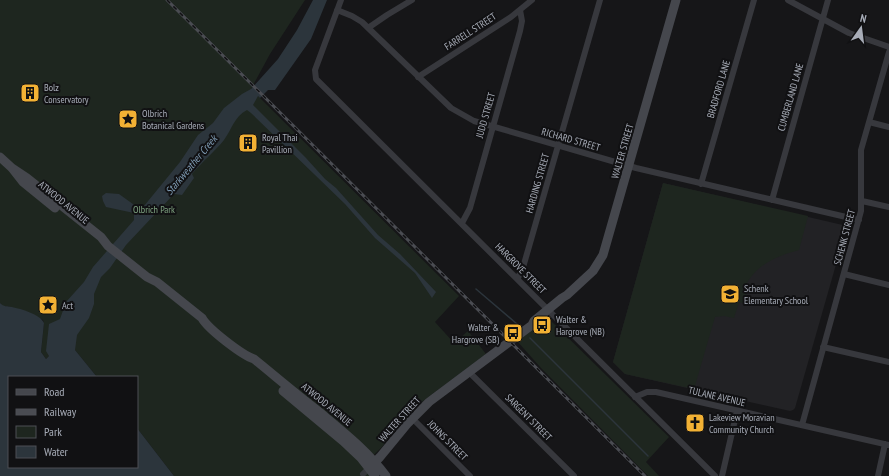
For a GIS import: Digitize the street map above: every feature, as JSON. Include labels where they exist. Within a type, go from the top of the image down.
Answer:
[{"type":"street","points":[[337,10],[341,0]]},
{"type":"street","points":[[368,28],[412,0]]},
{"type":"street","name":"FARRELL STREET","points":[[418,77],[520,10],[532,0]]},
{"type":"street","name":"HARDING STREET","points":[[518,278],[524,264],[600,0]]},
{"type":"street","name":"WALTER STREET","points":[[369,468],[412,418],[429,402],[532,325],[538,325],[562,298],[593,271],[603,255],[676,0]]},
{"type":"street","name":"BRADFORD LANE","points":[[701,184],[754,0]]},
{"type":"street","points":[[788,0],[849,33],[889,47]]},
{"type":"street","name":"CUMBERLAND LANE","points":[[772,200],[828,0]]},
{"type":"street","name":"RICHARD STREET","points":[[337,10],[352,16],[368,28],[454,111],[474,121],[629,166],[859,220]]},
{"type":"street","name":"HARGROVE STREET","points":[[337,10],[315,70],[314,74],[316,79],[518,278],[634,397],[715,476]]},
{"type":"street","name":"JUDD STREET","points":[[462,223],[470,208],[520,31],[522,21],[520,10]]},
{"type":"street","name":"SCHENK STREET","points":[[802,424],[859,220],[862,201],[861,150],[889,52]]},
{"type":"street","points":[[869,122],[889,127]]},
{"type":"street","name":"ATWOOD AVENUE","points":[[0,157],[101,237],[108,246],[123,258],[147,277],[157,282],[202,318],[205,324],[247,357],[250,363],[343,441],[375,476]]},
{"type":"street","points":[[862,201],[889,207]]},
{"type":"street","points":[[844,274],[889,285]]},
{"type":"street","points":[[823,347],[889,362]]},
{"type":"street","name":"SARGENT STREET","points":[[469,372],[574,476]]},
{"type":"street","name":"TULANE AVENUE","points":[[634,397],[641,393],[656,392],[887,444]]},
{"type":"street","points":[[722,476],[737,411]]},
{"type":"street","name":"JOHNS STREET","points":[[412,418],[470,476]]},
{"type":"street","points":[[878,476],[887,444]]},
{"type":"street","name":"ATWOOD AVENUE","points":[[369,468],[386,476]]},
{"type":"shaded area","name":"Schenk Elementary School","points":[[663,183],[847,226],[795,408],[793,410],[790,411],[625,374],[613,362]]},
{"type":"green space","name":"Olbrich Park","points":[[0,0],[305,0],[270,54],[251,89],[459,296],[435,322],[454,343],[468,331],[486,354],[423,401],[401,424],[381,448],[363,465],[372,476],[174,476],[138,429],[138,376],[96,376],[75,350],[49,356],[46,359],[41,352],[43,320],[11,307],[3,306],[0,303]]},
{"type":"green space","points":[[663,183],[808,216],[799,250],[766,263],[754,274],[744,289],[747,290],[744,303],[739,302],[734,318],[724,316],[715,317],[694,389],[625,374],[613,362]]},
{"type":"green space","points":[[549,319],[669,437],[646,462],[659,476],[648,476],[541,368],[517,341]]},
{"type":"water","name":"Starkweather Creek","points":[[313,0],[327,0],[311,39],[275,90],[268,90],[260,98],[258,96],[253,105],[325,179],[336,188],[378,235],[400,254],[436,292],[432,298],[415,273],[375,238],[345,204],[247,110],[239,116],[224,140],[192,174],[194,178],[182,195],[174,194],[126,245],[110,268],[101,277],[94,294],[94,304],[89,318],[77,335],[75,350],[96,376],[8,376],[8,468],[138,468],[138,429],[174,476],[0,476],[0,303],[4,306],[30,312],[42,320],[44,323],[41,352],[46,359],[49,356],[46,351],[49,324],[60,319],[66,302],[84,282],[93,267],[134,220],[134,213],[106,207],[102,196],[106,193],[119,194],[137,207],[144,206],[180,162],[198,135],[213,123],[224,108],[251,89],[278,59],[297,30]]},
{"type":"waterway","points":[[476,289],[517,324]]},
{"type":"waterway","points":[[530,338],[648,456]]},
{"type":"railway","points":[[167,0],[645,476]]},
{"type":"place","name":"Bolz Conservatory","points":[[30,93]]},
{"type":"place","name":"Olbrich Botanical Gardens","points":[[128,119]]},
{"type":"place","name":"Royal Thai Pavillion","points":[[248,143]]},
{"type":"place","name":"Schenk Elementary School","points":[[730,294]]},
{"type":"place","name":"Act","points":[[48,305]]},
{"type":"place","name":"Walter & Hargrove (NB)","points":[[542,325]]},
{"type":"place","name":"Walter & Hargrove (SB)","points":[[513,333]]},
{"type":"place","name":"Lakeview Moravian Community Church","points":[[695,423]]}]
